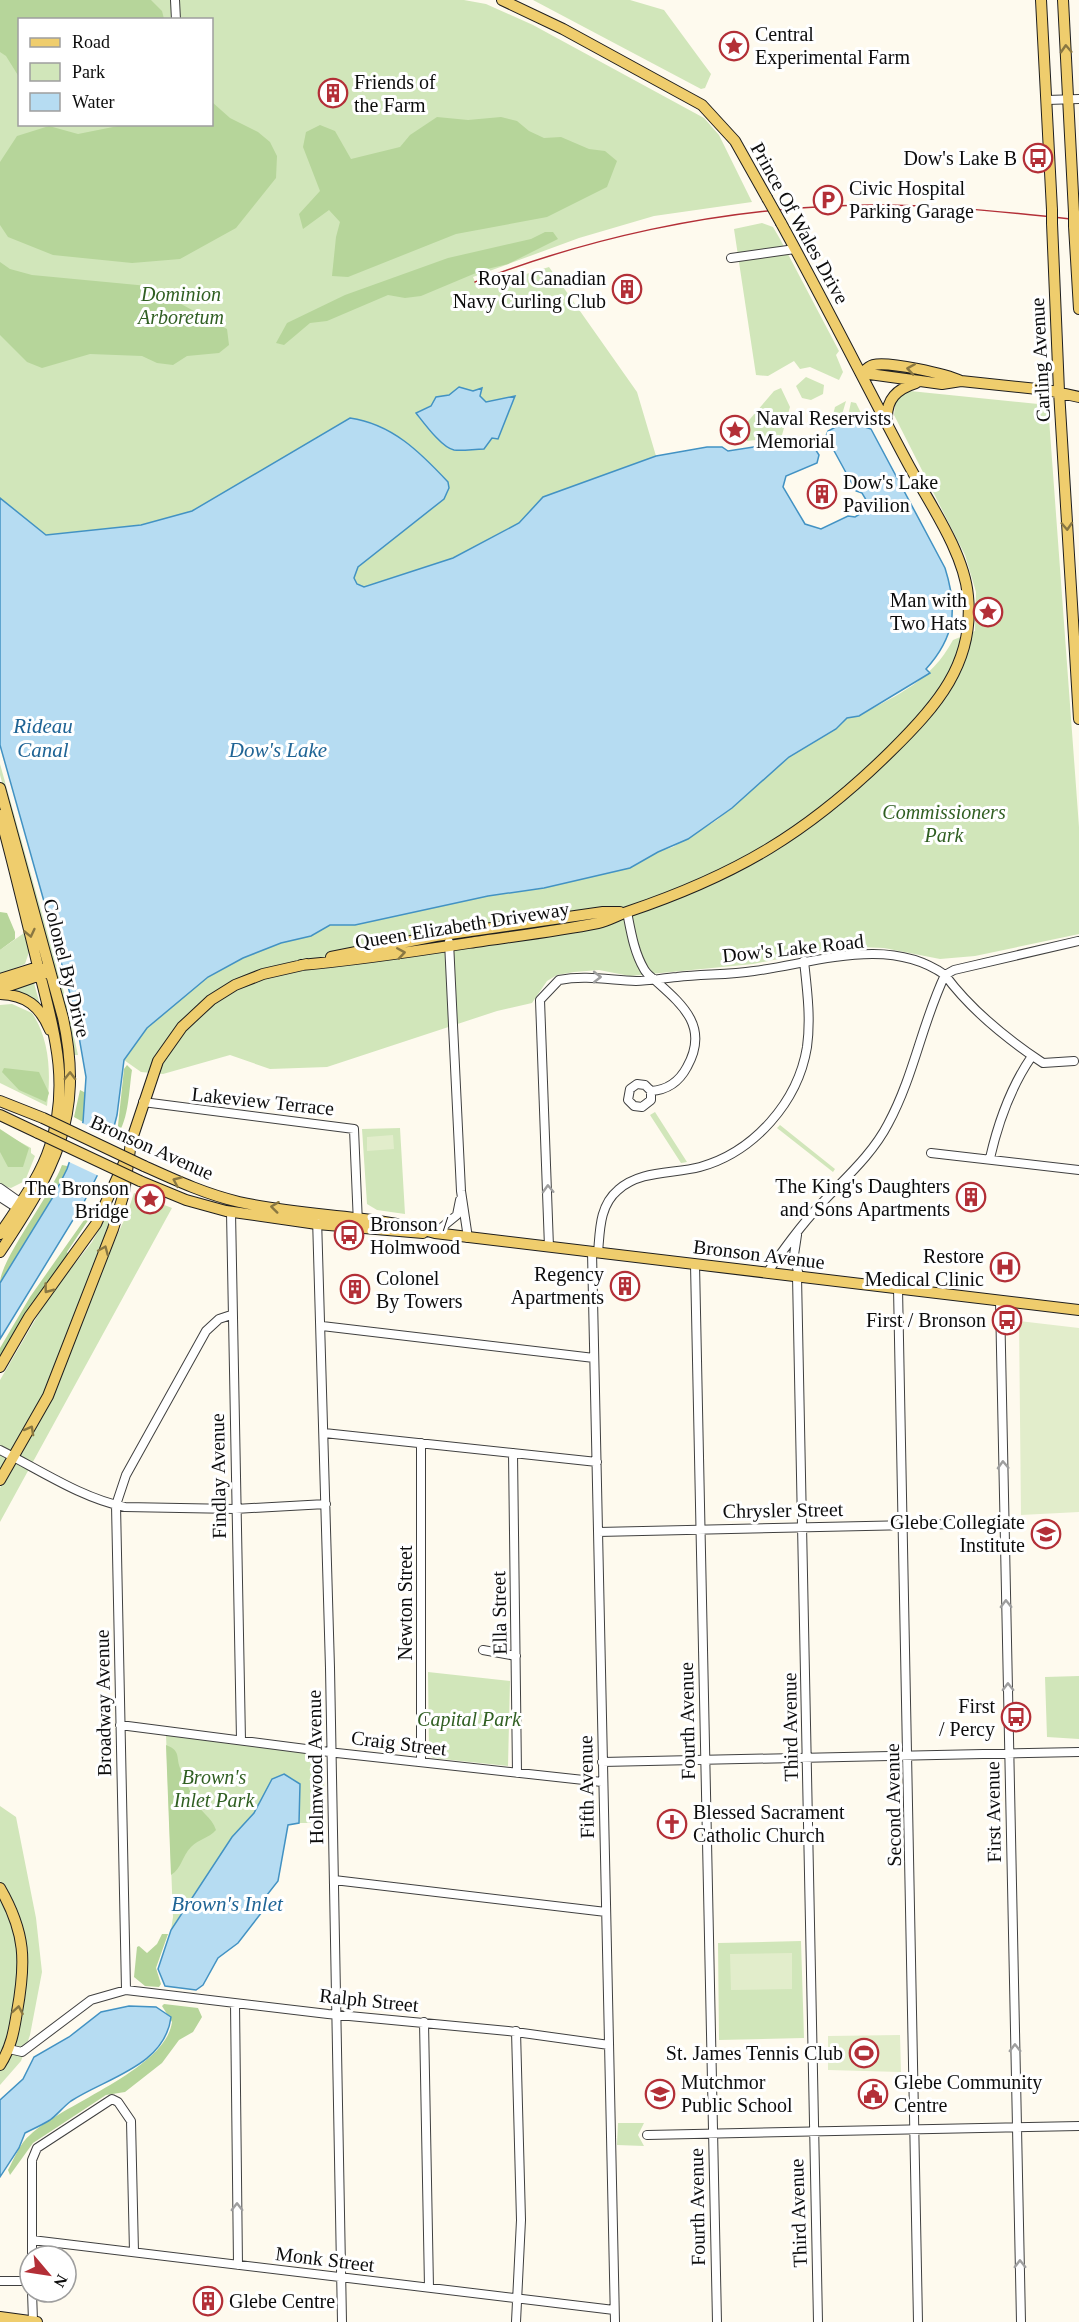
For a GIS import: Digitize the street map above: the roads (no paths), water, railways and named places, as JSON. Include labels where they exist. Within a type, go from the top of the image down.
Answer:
[{"type":"main road","name":"Prince Of Wales Drive","points":[[502,0],[563,29],[702,105],[735,141],[862,373]]},
{"type":"main road","name":"Carling Avenue","points":[[1041,0],[1059,392],[1079,719]]},
{"type":"main road","name":"Carling Avenue","points":[[1063,0],[1074,98],[1074,226],[1079,309]]},
{"type":"main road","points":[[862,373],[871,365],[882,365],[944,374],[961,381]]},
{"type":"main road","points":[[862,373],[942,384],[961,381],[1059,392],[1079,397]]},
{"type":"main road","name":"Queen Elizabeth Driveway","points":[[301,965],[354,961],[602,922],[668,899],[739,867],[805,826],[839,799],[916,726],[947,689],[964,654],[969,622],[965,576],[946,534],[862,373]]},
{"type":"main road","points":[[887,421],[887,408],[892,395],[900,389],[920,382]]},
{"type":"main road","name":"Colonel By Drive","points":[[0,788],[51,970],[68,1042],[69,1103],[61,1143],[54,1163],[0,1234]]},
{"type":"main road","name":"Colonel By Drive","points":[[0,815],[56,1032],[59,1098],[50,1146],[0,1252]]},
{"type":"main road","name":"Queen Elizabeth Driveway","points":[[0,1480],[48,1396],[113,1229],[124,1193],[130,1149],[143,1102],[158,1061],[182,1027],[196,1013],[235,985],[263,974],[358,951],[449,934],[603,912],[627,912]]},
{"type":"main road","points":[[0,979],[51,970]]},
{"type":"main road","points":[[0,989],[39,972]]},
{"type":"main road","points":[[0,994],[21,997],[36,1006],[45,1018],[58,1056]]},
{"type":"main road","name":"Bronson Avenue","points":[[0,1101],[43,1118],[196,1189],[240,1202],[318,1212],[359,1222]]},
{"type":"main road","name":"Bronson Avenue","points":[[0,1115],[140,1181],[186,1200],[231,1212],[318,1224],[359,1222],[407,1225],[435,1233],[468,1238],[1079,1310]]},
{"type":"main road","name":"Queen Elizabeth Driveway","points":[[0,1367],[39,1301],[96,1224],[130,1149]]},
{"type":"main road","points":[[0,1888],[16,1920],[24,1957],[22,1986],[9,2049],[0,2065]]},
{"type":"main road","points":[[0,2317],[37,2322]]},
{"type":"street","points":[[176,1],[176,18]]},
{"type":"street","points":[[1047,100],[1074,98]]},
{"type":"street","points":[[731,258],[795,249]]},
{"type":"street","points":[[627,912],[645,973],[689,1013],[695,1046],[692,1059],[678,1080],[663,1090],[651,1091]]},
{"type":"street","points":[[449,934],[461,1191],[468,1238]]},
{"type":"street","points":[[767,1273],[800,1228],[861,1163],[887,1126],[910,1078],[935,995],[945,975],[954,970],[1078,941]]},
{"type":"street","name":"Dow's Lake Road","points":[[549,1247],[540,1000],[544,993],[559,980],[568,978],[654,979],[755,971],[804,960],[861,954],[886,955],[926,963],[945,975]]},
{"type":"street","name":"Fifth Avenue","points":[[615,2322],[594,1358],[595,1253],[602,1217],[611,1197],[618,1189],[650,1175],[709,1164],[739,1149],[766,1127],[794,1090],[807,1048],[804,960]]},
{"type":"street","points":[[945,975],[962,997],[1032,1056],[1043,1063],[1074,1061]]},
{"type":"street","points":[[990,1158],[995,1137],[1022,1071],[1032,1056]]},
{"type":"street","name":"Lakeview Terrace","points":[[143,1102],[167,1107],[354,1129],[359,1222]]},
{"type":"street","points":[[931,1153],[1079,1170]]},
{"type":"street","points":[[0,1188],[22,1206]]},
{"type":"street","points":[[435,1233],[457,1215],[461,1191]]},
{"type":"street","points":[[0,1197],[22,1206]]},
{"type":"street","name":"Findlay Avenue","points":[[231,1212],[231,1315],[241,1740]]},
{"type":"street","name":"Holmwood Avenue","points":[[318,1212],[342,2322]]},
{"type":"street","name":"Third Avenue","points":[[800,1228],[794,1255],[798,1276],[818,2322]]},
{"type":"street","name":"Fourth Avenue","points":[[695,1264],[717,2322]]},
{"type":"street","name":"Second Avenue","points":[[898,1288],[918,2322]]},
{"type":"street","name":"First Avenue","points":[[1000,1301],[1021,2322]]},
{"type":"street","name":"Broadway Avenue","points":[[126,1990],[116,1505],[126,1475],[206,1331],[219,1319],[231,1315]]},
{"type":"street","points":[[322,1326],[594,1358]]},
{"type":"street","points":[[324,1433],[597,1462]]},
{"type":"street","name":"Newton Street","points":[[421,1443],[421,1762]]},
{"type":"street","points":[[0,1450],[80,1491],[116,1505],[157,1509],[235,1509],[326,1504]]},
{"type":"street","name":"Ella Street","points":[[513,1453],[517,1773]]},
{"type":"street","name":"Chrysler Street","points":[[598,1532],[1004,1523]]},
{"type":"street","points":[[483,1650],[516,1656]]},
{"type":"street","name":"Craig Street","points":[[120,1725],[602,1782]]},
{"type":"street","points":[[602,1762],[1079,1752]]},
{"type":"street","points":[[334,1880],[606,1912]]},
{"type":"street","points":[[9,2049],[22,2052],[91,2000],[126,1990]]},
{"type":"street","name":"Ralph Street","points":[[126,1990],[336,2014],[516,2031],[609,2045]]},
{"type":"street","points":[[235,2002],[237,2265]]},
{"type":"street","points":[[424,2022],[429,2287]]},
{"type":"street","points":[[516,2031],[521,2220],[520,2297],[516,2322]]},
{"type":"street","points":[[32,2244],[32,2160],[37,2148],[112,2099],[131,2121],[134,2252]]},
{"type":"street","points":[[647,2135],[1079,2126]]},
{"type":"street","name":"Monk Street","points":[[32,2240],[614,2310]]},
{"type":"street","points":[[0,2281],[18,2281]]},
{"type":"street","points":[[32,2304],[33,2321]]},
{"type":"water","points":[[459,387],[473,391],[482,388],[480,396],[486,402],[515,396],[498,439],[492,438],[484,449],[454,450],[449,448],[416,413],[431,406],[436,397],[449,395]]},
{"type":"water","name":"Dow's Lake","points":[[350,418],[379,426],[404,441],[448,482],[449,488],[444,499],[358,567],[354,578],[357,584],[364,587],[453,558],[519,523],[543,497],[656,456],[707,447],[722,447],[728,451],[760,446],[771,450],[786,442],[787,437],[802,439],[812,444],[819,455],[817,463],[786,476],[783,487],[805,524],[821,529],[848,516],[855,517],[865,511],[868,503],[862,493],[856,491],[826,436],[828,431],[847,421],[871,429],[945,568],[952,597],[948,634],[936,657],[926,669],[930,673],[859,716],[847,718],[836,729],[789,757],[732,808],[688,839],[630,868],[544,888],[488,896],[355,925],[330,925],[311,936],[281,943],[243,958],[208,977],[147,1028],[124,1060],[117,1115],[106,1158],[84,1202],[0,1339],[0,1283],[53,1197],[67,1169],[83,1122],[86,1077],[74,1008],[0,745],[0,498],[46,535],[141,525],[192,511]]},
{"type":"water","name":"Brown's Inlet","points":[[284,1774],[300,1784],[299,1823],[288,1825],[278,1881],[263,1900],[262,1912],[238,1943],[218,1958],[203,1985],[196,1990],[165,1986],[158,1969],[171,1930],[232,1837],[254,1813],[272,1779]]},
{"type":"water","points":[[129,2006],[156,2007],[171,2017],[166,2034],[158,2048],[132,2069],[71,2101],[50,2120],[25,2133],[19,2148],[0,2177],[0,2100],[23,2079],[34,2057],[69,2037],[101,2012]]},
{"type":"tram line","points":[[475,282],[562,252],[651,229],[788,209],[865,205],[926,206],[1079,220]]},
{"type":"place","name":"Central Experimental Farm","points":[[734,46]]},
{"type":"place","name":"Friends of the Farm","points":[[333,93]]},
{"type":"place","name":"Dow's Lake B","points":[[1038,158]]},
{"type":"place","name":"Civic Hospital Parking Garage","points":[[828,200]]},
{"type":"place","name":"Royal Canadian Navy Curling Club","points":[[627,289]]},
{"type":"place","name":"Naval Reservists Memorial","points":[[735,430]]},
{"type":"place","name":"Dow's Lake Pavilion","points":[[822,494]]},
{"type":"place","name":"Man with Two Hats","points":[[988,612]]},
{"type":"place","name":"The King's Daughters and Sons Apartments","points":[[971,1197]]},
{"type":"place","name":"The Bronson Bridge","points":[[150,1199]]},
{"type":"place","name":"Bronson / Holmwood","points":[[349,1235]]},
{"type":"place","name":"Restore Medical Clinic","points":[[1005,1267]]},
{"type":"place","name":"Regency Apartments","points":[[625,1286]]},
{"type":"place","name":"Colonel By Towers","points":[[355,1289]]},
{"type":"place","name":"First / Bronson","points":[[1007,1320]]},
{"type":"place","name":"Glebe Collegiate Institute","points":[[1046,1534]]},
{"type":"place","name":"First / Percy","points":[[1016,1717]]},
{"type":"place","name":"Blessed Sacrament Catholic Church","points":[[672,1824]]},
{"type":"place","name":"St. James Tennis Club","points":[[864,2053]]},
{"type":"place","name":"Mutchmor Public School","points":[[660,2094]]},
{"type":"place","name":"Glebe Community Centre","points":[[873,2094]]},
{"type":"place","name":"Glebe Centre","points":[[208,2301]]},
{"type":"park label","name":"Dominion Arboretum","points":[[181,306]]},
{"type":"park label","name":"Commissioners Park","points":[[944,824]]},
{"type":"park label","name":"Capital Park","points":[[469,1719]]},
{"type":"park label","name":"Brown's Inlet Park","points":[[214,1788]]},
{"type":"water label","name":"Rideau Canal","points":[[43,738]]}]
